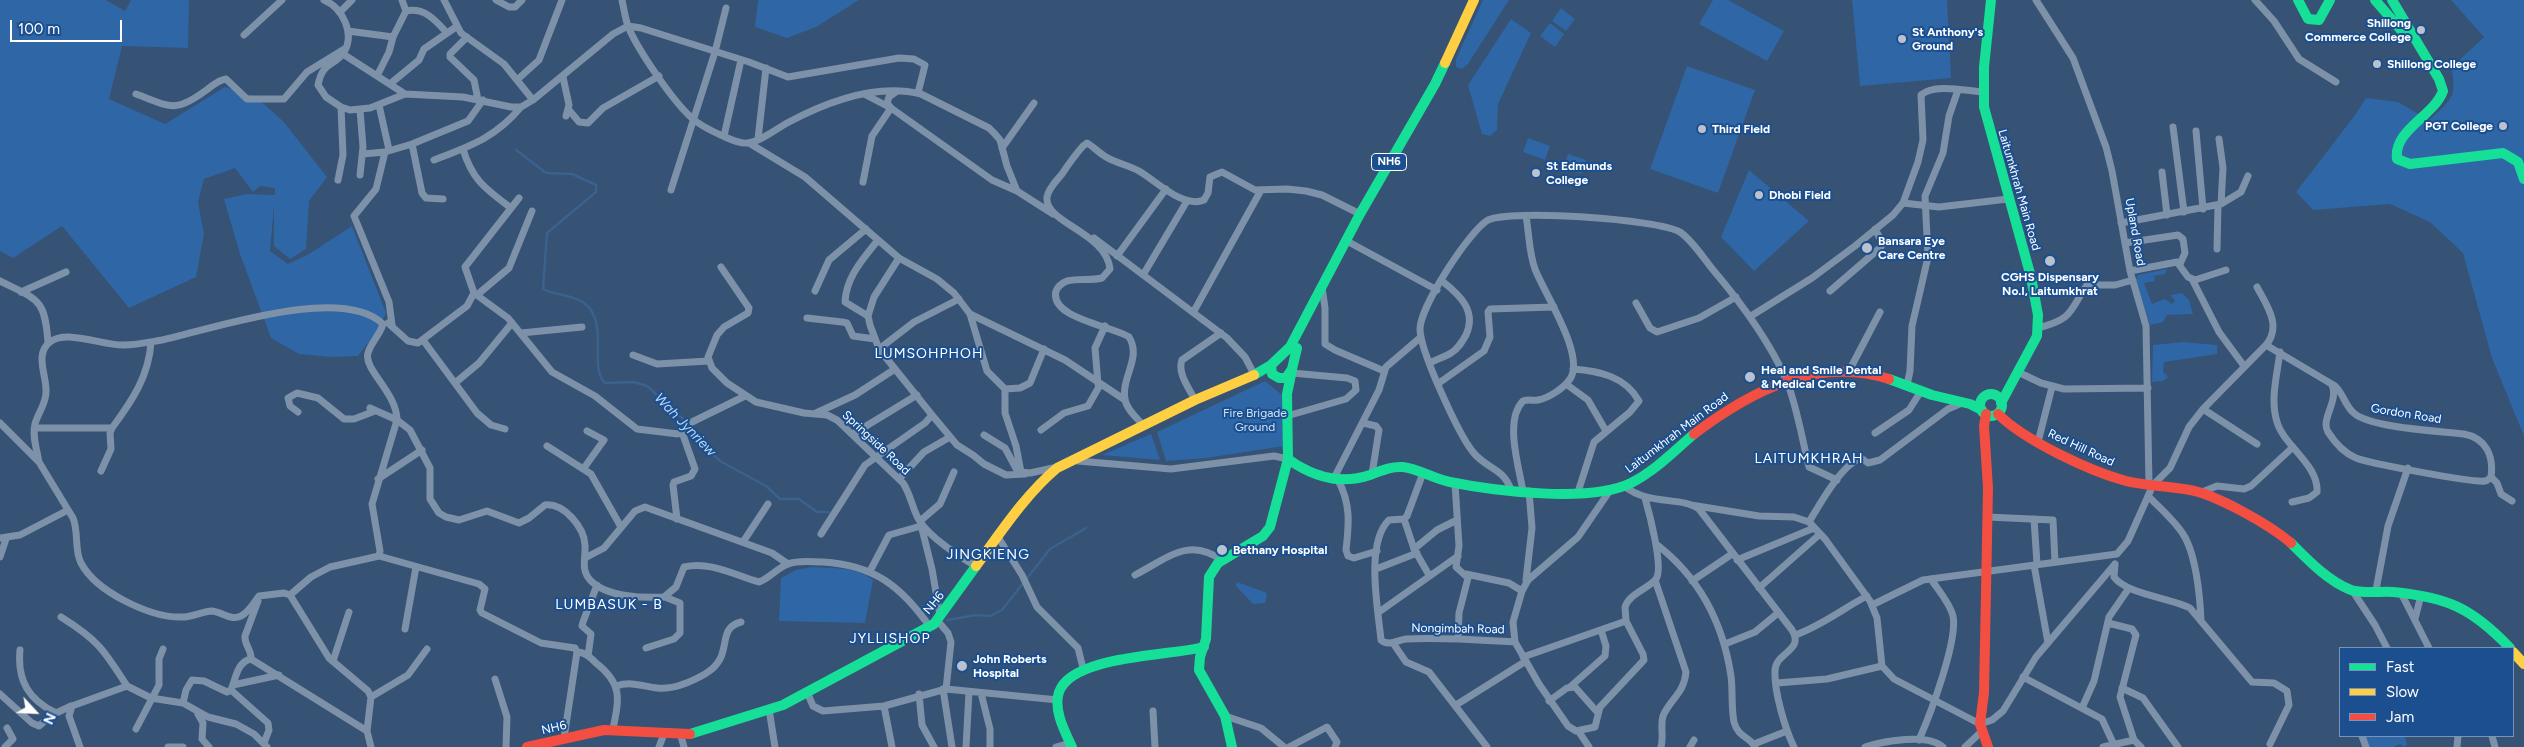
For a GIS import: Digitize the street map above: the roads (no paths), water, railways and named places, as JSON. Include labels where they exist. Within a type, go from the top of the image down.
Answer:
[{"type":"main road","name":"NH6","points":[[527,747],[595,730],[613,729],[681,736],[710,730],[769,709],[808,692],[936,621],[1036,487],[1068,460],[1195,400],[1256,374],[1274,373],[1286,378],[1292,371],[1294,349],[1321,284],[1435,84],[1474,0]]},
{"type":"main road","name":"Laitumkhrah Main Road","points":[[1991,0],[1984,67],[1986,120],[2036,302],[2038,328],[2001,403]]},
{"type":"main road","points":[[2298,0],[2308,19],[2314,21],[2319,20],[2330,0]]},
{"type":"main road","points":[[2375,0],[2424,56]]},
{"type":"main road","points":[[2392,0],[2441,84],[2442,94],[2436,106],[2400,141],[2395,154],[2397,159],[2410,164],[2503,153],[2519,162],[2524,179]]},
{"type":"main road","name":"NH6","points":[[1274,373],[1294,349]]},
{"type":"main road","points":[[1232,747],[1225,716],[1199,670],[1204,647],[1210,577],[1218,563],[1267,532],[1276,509],[1288,459],[1287,394],[1292,371]]},
{"type":"main road","name":"Laitumkhrah Main Road","points":[[1288,459],[1308,472],[1336,480],[1350,480],[1398,467],[1454,483],[1510,490],[1578,492],[1611,489],[1624,486],[1636,480],[1730,408],[1757,391],[1786,380],[1810,375],[1850,371],[1882,376],[1921,391],[1965,403],[1984,412]]},
{"type":"main road","points":[[1274,373],[1287,394]]},
{"type":"main road","points":[[1965,403],[1986,394],[2015,376]]},
{"type":"main road","points":[[1984,412],[1994,417],[1998,414],[2001,403],[1996,395],[1986,394]]},
{"type":"main road","points":[[1986,394],[1980,404],[1984,412],[1987,457],[1984,694],[1980,728],[1988,746]]},
{"type":"main road","name":"Red Hill Road","points":[[1998,414],[2012,428],[2086,466],[2126,481],[2202,492],[2266,526],[2288,541],[2317,568],[2352,590]]},
{"type":"main road","points":[[2352,590],[2376,590],[2436,597],[2474,615],[2491,628],[2509,647]]},
{"type":"main road","points":[[1071,745],[1059,714],[1058,700],[1064,681],[1083,668],[1204,647]]},
{"type":"main road","points":[[2514,653],[2524,664]]},
{"type":"street","points":[[244,35],[282,0]]},
{"type":"street","points":[[324,0],[340,12],[348,31],[345,51],[324,68],[318,85],[326,97],[341,107],[360,110],[405,94],[480,100],[521,107]]},
{"type":"street","points":[[340,12],[352,0]]},
{"type":"street","points":[[377,76],[406,11],[402,0]]},
{"type":"street","points":[[444,0],[456,27],[504,64],[533,100]]},
{"type":"street","points":[[496,0],[509,7],[515,7],[522,0]]},
{"type":"street","points":[[518,79],[539,60],[562,0]]},
{"type":"street","points":[[622,0],[628,26],[676,101],[694,120],[724,136],[744,144],[750,143],[812,110],[864,94],[896,92],[918,94],[989,128],[1000,140],[1006,166],[1017,191]]},
{"type":"street","name":"Upland Road","points":[[2036,0],[2073,58],[2106,147],[2130,271],[2146,326],[2148,388],[2155,485]]},
{"type":"street","points":[[2255,0],[2274,21],[2299,59],[2336,82]]},
{"type":"street","points":[[671,190],[715,52],[726,8]]},
{"type":"street","points":[[406,11],[412,10],[425,13],[447,33]]},
{"type":"street","points":[[434,160],[496,132],[521,107],[533,100],[601,43],[628,26],[641,28],[766,68],[788,78],[861,62],[898,58],[914,59],[925,65],[918,94]]},
{"type":"street","points":[[390,84],[419,60],[424,49],[456,27]]},
{"type":"street","points":[[348,31],[393,37]]},
{"type":"street","points":[[363,154],[387,151],[412,144],[468,121],[480,100],[474,80],[450,57],[450,54],[467,37]]},
{"type":"street","points":[[345,51],[377,76],[405,94]]},
{"type":"street","points":[[136,94],[169,106],[184,106],[216,83],[226,79],[246,99],[278,100],[289,95],[307,72],[345,51]]},
{"type":"street","points":[[724,136],[741,60]]},
{"type":"street","points":[[758,139],[766,68]]},
{"type":"street","points":[[562,76],[568,113],[579,122],[588,123],[603,108],[659,76]]},
{"type":"street","points":[[1751,316],[1812,278],[1875,229],[1903,203],[1918,162],[1923,140],[1921,95],[1926,91],[1958,90],[1984,92]]},
{"type":"street","points":[[1907,385],[1910,371],[1913,319],[1928,257],[1929,241],[1924,207],[1925,196],[1943,152],[1949,116],[1958,90]]},
{"type":"street","points":[[891,108],[887,100],[890,94],[896,92]]},
{"type":"street","points":[[864,94],[891,108],[992,180],[1017,191],[1055,216],[1098,240],[1221,333],[1240,350],[1256,374]]},
{"type":"street","points":[[1002,148],[1034,103]]},
{"type":"street","points":[[379,104],[387,151],[374,191],[356,212],[354,220],[389,302],[392,325],[408,342],[418,343],[423,340],[467,306],[476,294],[509,268],[532,211]]},
{"type":"street","points":[[338,180],[343,155],[341,107]]},
{"type":"street","points":[[863,182],[872,136],[891,108]]},
{"type":"street","points":[[360,110],[363,154],[360,175]]},
{"type":"street","points":[[2173,127],[2184,212]]},
{"type":"street","points":[[2196,131],[2203,209]]},
{"type":"street","points":[[2217,249],[2223,168],[2219,139]]},
{"type":"street","points":[[750,143],[805,177],[899,258],[942,283],[959,299],[970,314],[987,371],[1005,389],[1005,413],[1016,446],[1019,468],[1022,474]]},
{"type":"street","points":[[1055,216],[1048,206],[1049,191],[1078,151],[1087,143],[1105,156],[1139,171],[1187,201],[1204,200],[1208,193],[1210,177],[1222,172],[1260,192],[1287,189],[1306,191],[1322,195],[1360,214]]},
{"type":"street","points":[[412,144],[422,193],[426,198],[443,199]]},
{"type":"street","points":[[462,149],[468,166],[477,180],[511,208]]},
{"type":"street","points":[[2162,172],[2167,215]]},
{"type":"street","points":[[2121,223],[2220,205],[2241,192],[2248,176]]},
{"type":"street","points":[[1118,256],[1166,189]]},
{"type":"street","points":[[1194,311],[1260,192]]},
{"type":"street","points":[[519,198],[465,266],[476,294],[512,323],[552,372],[595,396],[638,429],[678,434],[684,430],[695,469],[691,476],[673,484],[677,519]]},
{"type":"street","points":[[1903,203],[1924,207],[2008,199]]},
{"type":"street","points":[[1143,275],[1187,201]]},
{"type":"street","points":[[1526,216],[1534,268],[1554,307],[1572,354],[1573,369],[1566,384],[1543,398],[1523,401],[1515,414],[1514,430],[1532,528],[1525,584],[1513,622],[1515,642],[1549,701],[1568,726],[1579,732],[1589,747]]},
{"type":"street","points":[[1510,490],[1504,475],[1481,460],[1472,451],[1430,362],[1421,337],[1421,321],[1455,257],[1484,223],[1496,218],[1526,216],[1638,221],[1672,229],[1683,235],[1751,316],[1786,380],[1809,467],[1837,480]]},
{"type":"street","points":[[815,291],[829,260],[866,229]]},
{"type":"street","points":[[1830,291],[1881,247],[1882,242],[1875,229]]},
{"type":"street","points":[[1087,235],[1106,256],[1110,269],[1108,274],[1102,278],[1068,281],[1060,284],[1056,291],[1056,300],[1064,312],[1105,326],[1129,337],[1134,346],[1126,379],[1124,400]]},
{"type":"street","points":[[2125,243],[2178,235],[2183,239],[2185,254],[2180,264]]},
{"type":"street","points":[[868,316],[845,302],[845,297],[851,276],[878,240]]},
{"type":"street","points":[[1346,240],[1437,290]]},
{"type":"street","points":[[899,258],[874,297],[868,316],[879,350],[961,449],[1006,475],[1057,468]]},
{"type":"street","points":[[2130,271],[2174,262],[2180,264],[2192,279],[2219,332],[2244,366]]},
{"type":"street","points":[[633,355],[656,364],[709,361],[717,335],[724,326],[748,313],[749,308],[721,267]]},
{"type":"street","points":[[2192,279],[2199,280],[2226,270]]},
{"type":"street","points":[[21,292],[66,272]]},
{"type":"street","points":[[2038,328],[2063,320],[2072,312],[2087,285],[2115,286],[2133,280]]},
{"type":"street","points":[[0,281],[41,304],[47,321],[48,343],[42,356],[46,392],[35,428],[35,443],[40,462]]},
{"type":"street","points":[[1430,362],[1458,348],[1468,332],[1468,308],[1464,301],[1442,281]]},
{"type":"street","points":[[1321,284],[1325,308],[1325,344],[1384,371]]},
{"type":"street","points":[[2257,287],[2273,322],[2273,338],[2203,409],[2189,427],[2170,468],[2148,496],[2128,541],[2117,554],[2114,577],[2129,588],[2190,608],[2252,682],[2274,683],[2288,692],[2289,706],[2270,744]]},
{"type":"street","points":[[1636,303],[1650,328],[1657,332],[1698,318],[1736,297]]},
{"type":"street","points":[[879,350],[914,322],[959,299]]},
{"type":"street","points":[[1439,383],[1479,356],[1487,346],[1490,337],[1488,312],[1490,309],[1554,307]]},
{"type":"street","points":[[48,343],[55,339],[70,337],[123,346],[151,342],[237,320],[308,309],[358,312],[370,315],[383,324],[392,325]]},
{"type":"street","points":[[1850,371],[1880,312]]},
{"type":"street","points":[[970,314],[1044,349],[1074,366],[1099,385],[1124,400],[1143,425]]},
{"type":"street","points":[[807,318],[847,323],[853,336],[875,339]]},
{"type":"street","points":[[455,383],[479,363],[512,323]]},
{"type":"street","points":[[378,556],[380,550],[372,504],[397,420],[395,404],[368,360],[368,352],[383,324]]},
{"type":"street","points":[[1041,430],[1064,413],[1088,406],[1099,385],[1096,348],[1105,326]]},
{"type":"street","points":[[521,333],[582,327]]},
{"type":"street","points":[[1195,400],[1180,372],[1182,360],[1221,333]]},
{"type":"street","points":[[1377,551],[1354,558],[1348,556],[1346,550],[1349,510],[1347,498],[1336,480],[1379,390],[1384,371],[1390,362],[1421,337]]},
{"type":"street","points":[[423,340],[484,420],[504,430]]},
{"type":"street","points":[[101,471],[111,449],[112,428],[134,395],[147,370],[151,342]]},
{"type":"street","name":"Gordon Road","points":[[2266,345],[2280,352],[2299,367],[2340,390],[2354,414],[2367,421],[2464,434],[2479,439],[2484,442],[2487,450],[2491,464],[2491,477]]},
{"type":"street","points":[[1005,389],[1020,388],[1030,383],[1044,349]]},
{"type":"street","points":[[2280,352],[2275,412],[2277,424],[2310,470],[2317,488],[2317,492],[2309,498],[2292,502]]},
{"type":"street","name":"Springside Road","points":[[709,361],[720,377],[745,396],[775,406],[804,413],[816,413],[837,420],[854,434],[907,489],[920,524],[955,554],[977,567]]},
{"type":"street","points":[[816,413],[856,395],[895,369]]},
{"type":"street","points":[[1573,369],[1606,373],[1613,376],[1636,397],[1638,402],[1636,406],[1594,442],[1590,449],[1578,492]]},
{"type":"street","points":[[1287,416],[1346,399],[1356,390],[1355,381],[1347,378],[1292,371]]},
{"type":"street","points":[[2015,376],[2052,387],[2079,389],[2148,388]]},
{"type":"street","points":[[1566,384],[1588,400],[1606,432]]},
{"type":"street","points":[[2332,385],[2335,396],[2326,423],[2326,429],[2343,450],[2356,458],[2408,468],[2485,481],[2491,477],[2498,483],[2501,494],[2512,501]]},
{"type":"street","points":[[2038,442],[2052,387]]},
{"type":"street","points":[[1875,433],[1909,410],[1921,391]]},
{"type":"street","points":[[298,412],[290,406],[288,398],[298,392],[318,398],[344,419],[354,419],[373,409],[397,420],[410,430],[422,450],[430,468],[430,499],[439,513],[459,520],[487,511],[519,523],[529,518],[545,505],[552,505],[565,511],[579,528],[585,544],[584,568],[586,574],[597,585],[622,593],[664,597],[680,603],[680,633],[674,639],[646,648]]},
{"type":"street","points":[[854,434],[917,395]]},
{"type":"street","points":[[692,422],[745,396]]},
{"type":"street","points":[[1692,581],[1734,557],[1811,525],[1837,480],[1857,459],[1861,458],[1873,463],[1880,460],[1948,409],[1965,403]]},
{"type":"street","points":[[2203,409],[2257,444]]},
{"type":"street","points":[[821,534],[858,475],[876,456],[925,423],[932,415]]},
{"type":"street","points":[[1363,422],[1376,426],[1379,430],[1372,474]]},
{"type":"street","points":[[0,423],[40,462],[68,510],[76,527],[78,554],[85,569],[107,589],[138,608],[157,615],[188,617],[210,611],[232,618],[243,615],[259,596],[284,593],[290,595],[322,648],[333,661],[364,686],[371,697],[367,730],[371,747]]},
{"type":"street","points":[[35,428],[112,428]]},
{"type":"street","points":[[584,468],[604,440],[587,431]]},
{"type":"street","points":[[984,435],[1006,448],[1022,474]]},
{"type":"street","points":[[899,479],[924,452],[950,437]]},
{"type":"street","points":[[547,446],[584,468],[596,481],[621,527]]},
{"type":"street","points":[[2202,492],[2217,486],[2244,489],[2251,486],[2293,447]]},
{"type":"street","points":[[378,479],[422,450]]},
{"type":"street","points":[[1068,460],[1171,469],[1274,456],[1288,459]]},
{"type":"street","points":[[2376,590],[2388,526],[2408,468]]},
{"type":"street","points":[[870,571],[889,535],[920,524],[940,504],[954,472]]},
{"type":"street","points":[[1423,474],[1411,508],[1404,518],[1389,520],[1383,526],[1377,551],[1376,569],[1381,640],[1384,643],[1393,643],[1406,662],[1429,672],[1488,747]]},
{"type":"street","points":[[1454,483],[1458,556],[1456,567],[1466,574],[1509,583],[1522,591]]},
{"type":"street","points":[[1624,486],[1645,498],[1759,516],[1794,517],[1811,525],[1820,534],[1872,605],[1878,625],[1882,666],[1894,679],[1936,701],[1980,728]]},
{"type":"street","points":[[1525,584],[1578,537],[1611,489]]},
{"type":"street","points":[[2148,496],[2173,522],[2186,541],[2200,592],[2201,620]]},
{"type":"street","points":[[1645,498],[1656,544],[1658,570],[1655,580],[1686,672],[1683,687],[1662,718],[1663,736],[1661,747]]},
{"type":"street","points":[[743,542],[768,504]]},
{"type":"street","points":[[1691,505],[1699,509],[1795,635],[1795,646],[1779,660],[1776,666],[1777,683],[1787,731],[1794,747]]},
{"type":"street","points":[[585,558],[604,548],[641,507],[743,542],[780,557],[788,564]]},
{"type":"street","points":[[0,557],[3,538],[20,535],[68,510]]},
{"type":"street","points":[[1987,517],[2053,520],[2055,562]]},
{"type":"street","points":[[1404,518],[1415,551],[1429,575]]},
{"type":"street","points":[[2034,519],[2036,564],[2048,643]]},
{"type":"street","points":[[1376,569],[1415,551],[1437,530],[1457,520]]},
{"type":"street","points":[[920,524],[932,569],[936,621]]},
{"type":"street","points":[[1759,588],[1820,534]]},
{"type":"street","points":[[998,537],[1022,576],[1037,607],[1078,648],[1083,668]]},
{"type":"street","points":[[1656,544],[1676,560],[1710,606],[1725,644],[1732,684],[1734,723],[1744,739],[1754,745],[1787,731]]},
{"type":"street","points":[[1135,575],[1183,550],[1203,549],[1210,551],[1223,560]]},
{"type":"street","points":[[1872,605],[1899,594],[1913,584],[1931,579],[2117,554]]},
{"type":"street","points":[[290,595],[312,577],[330,567],[378,556],[483,586],[485,589],[480,610],[482,613],[541,643],[572,647],[576,652],[588,656],[608,673],[616,686],[619,702],[613,729]]},
{"type":"street","points":[[1378,612],[1458,556]]},
{"type":"street","points":[[664,597],[676,587],[684,567],[703,565],[759,582],[766,580],[788,564],[841,563],[870,571],[936,621],[948,633],[952,642],[944,689],[952,747]]},
{"type":"street","points":[[1965,747],[1980,728],[2004,710],[2023,677],[2048,643],[2115,564]]},
{"type":"street","points":[[405,629],[416,567]]},
{"type":"street","points":[[1458,639],[1459,613],[1468,584],[1466,574]]},
{"type":"street","points":[[1919,740],[1936,701],[1954,620],[1949,607],[1931,579]]},
{"type":"street","points":[[1579,732],[1595,727],[1598,713],[1613,692],[1644,660],[1643,654],[1626,621],[1626,602],[1655,580]]},
{"type":"street","points":[[588,656],[591,634],[582,626],[597,585]]},
{"type":"street","points":[[2082,708],[2094,681],[2112,612],[2129,588]]},
{"type":"street","points":[[2352,590],[2375,625],[2386,647]]},
{"type":"street","points":[[2402,593],[2429,647]]},
{"type":"street","points":[[2415,619],[2421,595]]},
{"type":"street","points":[[251,659],[251,652],[244,640],[259,596]]},
{"type":"street","points":[[1795,635],[1815,628],[1847,606],[1867,596]]},
{"type":"street","points":[[333,661],[349,612]]},
{"type":"street","points":[[1725,644],[1755,632],[1778,613]]},
{"type":"street","points":[[61,617],[99,644],[128,686],[151,698],[184,704],[208,717],[236,724],[254,734],[266,745]]},
{"type":"street","points":[[1456,705],[1525,659],[1626,621]]},
{"type":"street","points":[[616,686],[627,683],[665,688],[680,686],[696,679],[707,673],[720,660],[727,630],[733,624],[741,622]]},
{"type":"street","points":[[2108,623],[2132,629],[2136,635],[2122,688],[2121,702],[2134,740],[2141,747]]},
{"type":"street","points":[[1549,701],[1570,687],[1605,656],[1606,646],[1601,630]]},
{"type":"street","name":"Nongimbah Road","points":[[1393,643],[1404,639],[1515,642]]},
{"type":"street","points":[[136,729],[159,685],[159,659],[163,649]]},
{"type":"street","points":[[371,697],[408,675],[427,649]]},
{"type":"street","points":[[20,650],[20,674],[24,686],[35,700],[56,713]]},
{"type":"street","points":[[564,739],[576,652]]},
{"type":"street","points":[[184,704],[186,690],[192,680],[204,681],[227,692],[232,687],[240,667],[245,661],[251,659],[367,730]]},
{"type":"street","points":[[1777,683],[1827,679],[1882,666]]},
{"type":"street","points":[[232,687],[279,675]]},
{"type":"street","points":[[2023,677],[2102,718],[2115,746]]},
{"type":"street","points":[[494,679],[507,718],[506,747]]},
{"type":"street","points":[[0,694],[35,725],[42,724],[56,713],[72,706],[106,692],[128,686]]},
{"type":"street","points":[[232,687],[268,723],[269,730],[266,745]]},
{"type":"street","points":[[1570,687],[1578,689],[1598,713]]},
{"type":"street","points":[[2122,688],[2143,698],[2178,747]]},
{"type":"street","points":[[808,692],[813,706],[823,711],[884,706],[918,694],[944,689],[1058,700]]},
{"type":"street","points":[[966,747],[969,692]]},
{"type":"street","points":[[982,693],[990,729],[990,747]]},
{"type":"street","points":[[918,694],[922,725],[934,747]]},
{"type":"street","points":[[72,706],[70,716],[80,747]]},
{"type":"street","points":[[884,706],[892,747]]},
{"type":"street","points":[[769,709],[775,747]]},
{"type":"street","points":[[197,711],[203,723],[202,739],[208,747]]},
{"type":"street","points":[[1153,711],[1155,747]]},
{"type":"street","points":[[1225,716],[1261,728],[1284,747]]},
{"type":"street","points":[[1289,747],[1327,726],[1337,742],[1335,747]]},
{"type":"street","points":[[5,747],[13,739],[7,728]]},
{"type":"street","points":[[660,747],[664,734]]},
{"type":"street","points":[[681,736],[684,747]]},
{"type":"street","points":[[1865,747],[1879,743],[1919,740],[1935,741],[1943,747]]},
{"type":"street","points":[[2103,747],[2115,746],[2134,740]]},
{"type":"street","points":[[1056,747],[1071,745]]},
{"type":"street","points":[[168,747],[183,747]]},
{"type":"waterway","name":"Wah Jynriew","points":[[516,150],[546,173],[572,174],[596,185],[596,192],[547,233],[543,289],[580,300],[592,311],[598,332],[598,366],[600,376],[605,383],[634,382],[647,386],[682,418],[707,449],[720,461],[766,486],[780,499],[799,499],[817,512],[829,512]]},
{"type":"waterway","name":"Wah Jynriew","points":[[947,620],[976,615],[990,616],[1002,610],[1050,549],[1086,528]]},
{"type":"place","name":"Shillong Commerce College","points":[[2421,30]]},
{"type":"place","name":"St Anthony's Ground","points":[[1902,39]]},
{"type":"place","name":"Shillong College","points":[[2377,64]]},
{"type":"place","name":"PGT College","points":[[2503,126]]},
{"type":"place","name":"Third Field","points":[[1702,129]]},
{"type":"place","name":"St Edmunds College","points":[[1536,173]]},
{"type":"place","name":"Dhobi Field","points":[[1759,195]]},
{"type":"place","name":"Bansara Eye Care Centre","points":[[1867,248]]},
{"type":"place","name":"CGHS Dispensary No.I, Laitumkhrat","points":[[2050,261]]},
{"type":"place","name":"Heal and Smile Dental & Medical Centre","points":[[1750,377]]},
{"type":"place","name":"Bethany Hospital","points":[[1222,550]]},
{"type":"place","name":"John Roberts Hospital","points":[[962,666]]},
{"type":"district","name":"LUMSOHPHOH","points":[[929,354]]},
{"type":"district","name":"LAITUMKHRAH","points":[[1809,459]]},
{"type":"district","name":"JINGKIENG","points":[[988,555]]},
{"type":"district","name":"LUMBASUK - B","points":[[609,605]]},
{"type":"district","name":"JYLLISHOP","points":[[890,639]]},
{"type":"park label","name":"Fire Brigade Ground","points":[[1255,420]]}]
